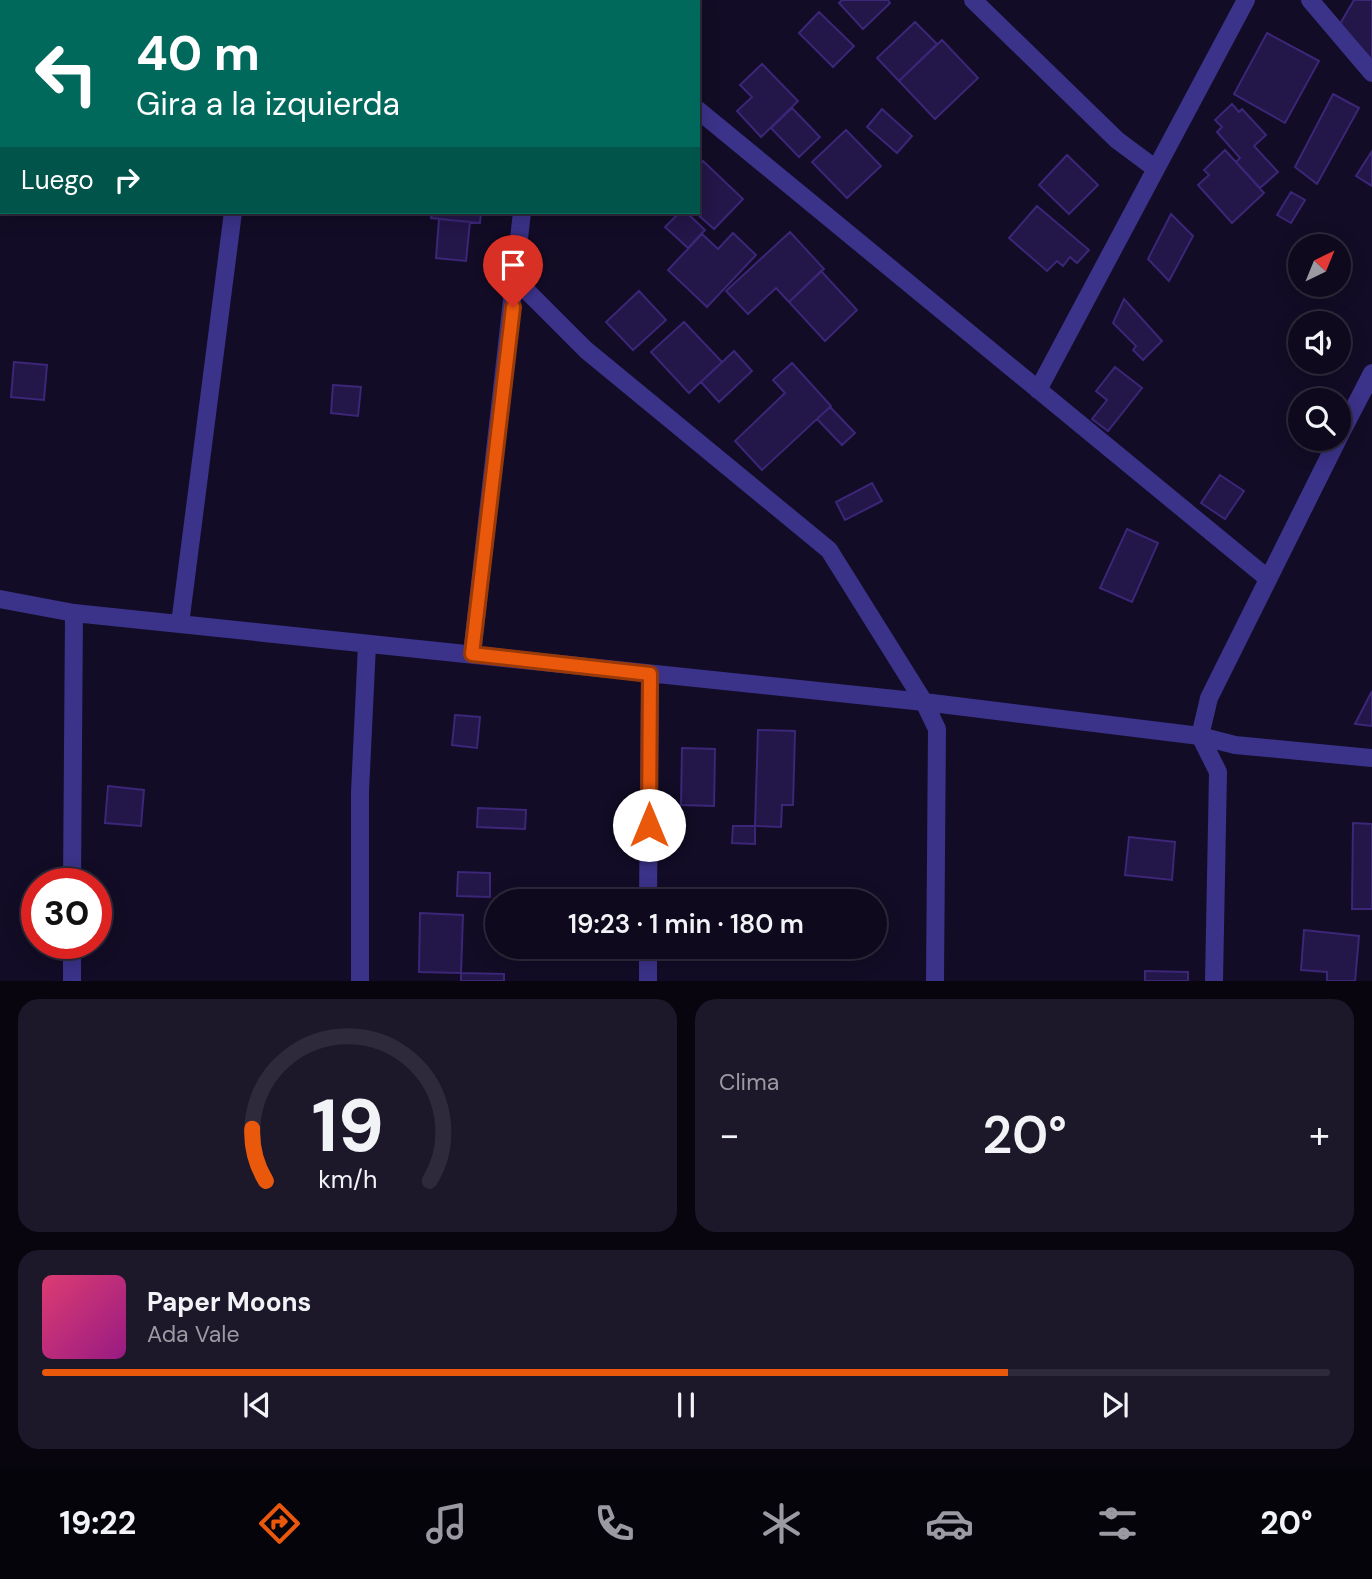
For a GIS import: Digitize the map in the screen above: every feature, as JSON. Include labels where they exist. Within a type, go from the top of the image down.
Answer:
[{"type":"street","points":[[973,0],[1107,131],[1156,169]]},
{"type":"street","points":[[1038,390],[1246,0]]},
{"type":"street","points":[[1310,0],[1372,73]]},
{"type":"street","points":[[700,112],[1266,577]]},
{"type":"street","points":[[180,624],[233,214]]},
{"type":"street","points":[[472,654],[522,214]]},
{"type":"street","points":[[516,280],[586,350],[829,550],[924,702],[937,729],[936,981]]},
{"type":"street","points":[[1351,413],[1372,373]]},
{"type":"street","points":[[1214,981],[1218,772],[1200,736],[1209,698],[1266,577],[1331,451]]},
{"type":"street","points":[[0,599],[74,614],[924,702],[1200,736],[1235,745],[1372,758]]},
{"type":"street","points":[[72,868],[74,614]]},
{"type":"street","points":[[360,981],[360,792],[367,645]]},
{"type":"street","points":[[648,889],[650,674]]},
{"type":"street","points":[[72,959],[72,981]]},
{"type":"street","points":[[648,959],[648,981]]},
{"type":"building","points":[[842,0],[888,0],[890,3],[863,29],[839,3]]},
{"type":"building","points":[[1354,0],[1372,0],[1372,60],[1340,24]]},
{"type":"building","points":[[819,12],[854,46],[833,67],[799,33]]},
{"type":"building","points":[[915,22],[937,44],[899,81],[877,58]]},
{"type":"building","points":[[1267,33],[1319,61],[1285,123],[1234,94]]},
{"type":"building","points":[[942,40],[978,78],[935,119],[899,81]]},
{"type":"building","points":[[762,64],[798,101],[761,137],[737,111],[752,97],[740,85]]},
{"type":"building","points":[[1333,94],[1359,108],[1317,184],[1295,167]]},
{"type":"building","points":[[1232,104],[1239,112],[1242,109],[1266,135],[1254,146],[1278,172],[1260,188],[1236,162],[1240,158],[1217,132],[1222,127],[1215,120]]},
{"type":"building","points":[[792,108],[820,137],[799,157],[771,128]]},
{"type":"building","points":[[882,109],[912,136],[897,153],[867,127]]},
{"type":"building","points":[[846,130],[881,166],[847,198],[812,162]]},
{"type":"building","points":[[1225,150],[1264,193],[1232,223],[1198,185],[1209,175],[1204,170]]},
{"type":"building","points":[[1372,151],[1372,186],[1356,176]]},
{"type":"building","points":[[1067,155],[1098,185],[1069,214],[1039,185]]},
{"type":"building","points":[[703,161],[743,199],[714,229],[697,214],[700,214],[700,164]]},
{"type":"building","points":[[1291,192],[1305,200],[1291,223],[1277,215]]},
{"type":"building","points":[[1037,206],[1089,250],[1077,263],[1070,257],[1063,266],[1057,261],[1047,271],[1009,238]]},
{"type":"building","points":[[432,214],[481,214],[480,223],[431,218]]},
{"type":"building","points":[[678,214],[688,214],[705,230],[688,248],[665,227]]},
{"type":"building","points":[[1171,214],[1193,236],[1169,281],[1148,259]]},
{"type":"building","points":[[439,219],[470,222],[466,261],[436,258]]},
{"type":"building","points":[[790,232],[824,269],[789,302],[776,288],[748,314],[726,291]]},
{"type":"building","points":[[733,233],[756,255],[707,307],[668,270],[702,234],[718,249]]},
{"type":"building","points":[[821,271],[857,310],[825,341],[789,302]]},
{"type":"building","points":[[639,291],[666,320],[633,350],[606,322]]},
{"type":"building","points":[[1124,299],[1162,341],[1143,360],[1133,350],[1136,346],[1113,323]]},
{"type":"building","points":[[684,322],[722,362],[689,393],[651,352]]},
{"type":"building","points":[[734,351],[752,371],[719,402],[701,382]]},
{"type":"building","points":[[14,362],[47,365],[44,400],[11,397]]},
{"type":"building","points":[[792,363],[831,406],[762,470],[735,441],[785,393],[773,380]]},
{"type":"building","points":[[1115,367],[1142,388],[1108,431],[1092,419],[1107,400],[1096,391]]},
{"type":"building","points":[[333,385],[361,387],[358,416],[331,413]]},
{"type":"building","points":[[830,407],[855,433],[842,445],[817,419]]},
{"type":"building","points":[[1220,475],[1244,491],[1225,519],[1201,503]]},
{"type":"building","points":[[872,483],[882,501],[845,520],[836,502]]},
{"type":"building","points":[[1127,529],[1158,543],[1132,602],[1100,588]]},
{"type":"building","points":[[1372,691],[1372,726],[1355,724]]},
{"type":"building","points":[[455,715],[480,717],[477,748],[452,745]]},
{"type":"building","points":[[758,730],[795,731],[793,805],[782,805],[781,827],[755,826]]},
{"type":"building","points":[[682,748],[715,749],[714,806],[681,805]]},
{"type":"building","points":[[108,786],[144,790],[141,826],[105,823]]},
{"type":"building","points":[[478,808],[526,810],[525,829],[477,827]]},
{"type":"building","points":[[1353,823],[1372,824],[1372,909],[1352,909]]},
{"type":"building","points":[[733,826],[755,826],[755,844],[732,843]]},
{"type":"building","points":[[1129,837],[1175,842],[1172,880],[1125,875]]},
{"type":"building","points":[[458,872],[490,873],[490,889],[485,889],[485,897],[457,896]]},
{"type":"building","points":[[420,913],[463,915],[461,973],[419,972]]},
{"type":"building","points":[[1304,930],[1359,936],[1355,981],[1327,981],[1327,972],[1301,970]]},
{"type":"building","points":[[1145,971],[1188,972],[1188,981],[1145,981]]},
{"type":"building","points":[[461,973],[504,974],[504,981],[461,981]]},
{"type":"route","points":[[513,307],[472,654],[650,674],[649,825]]}]
